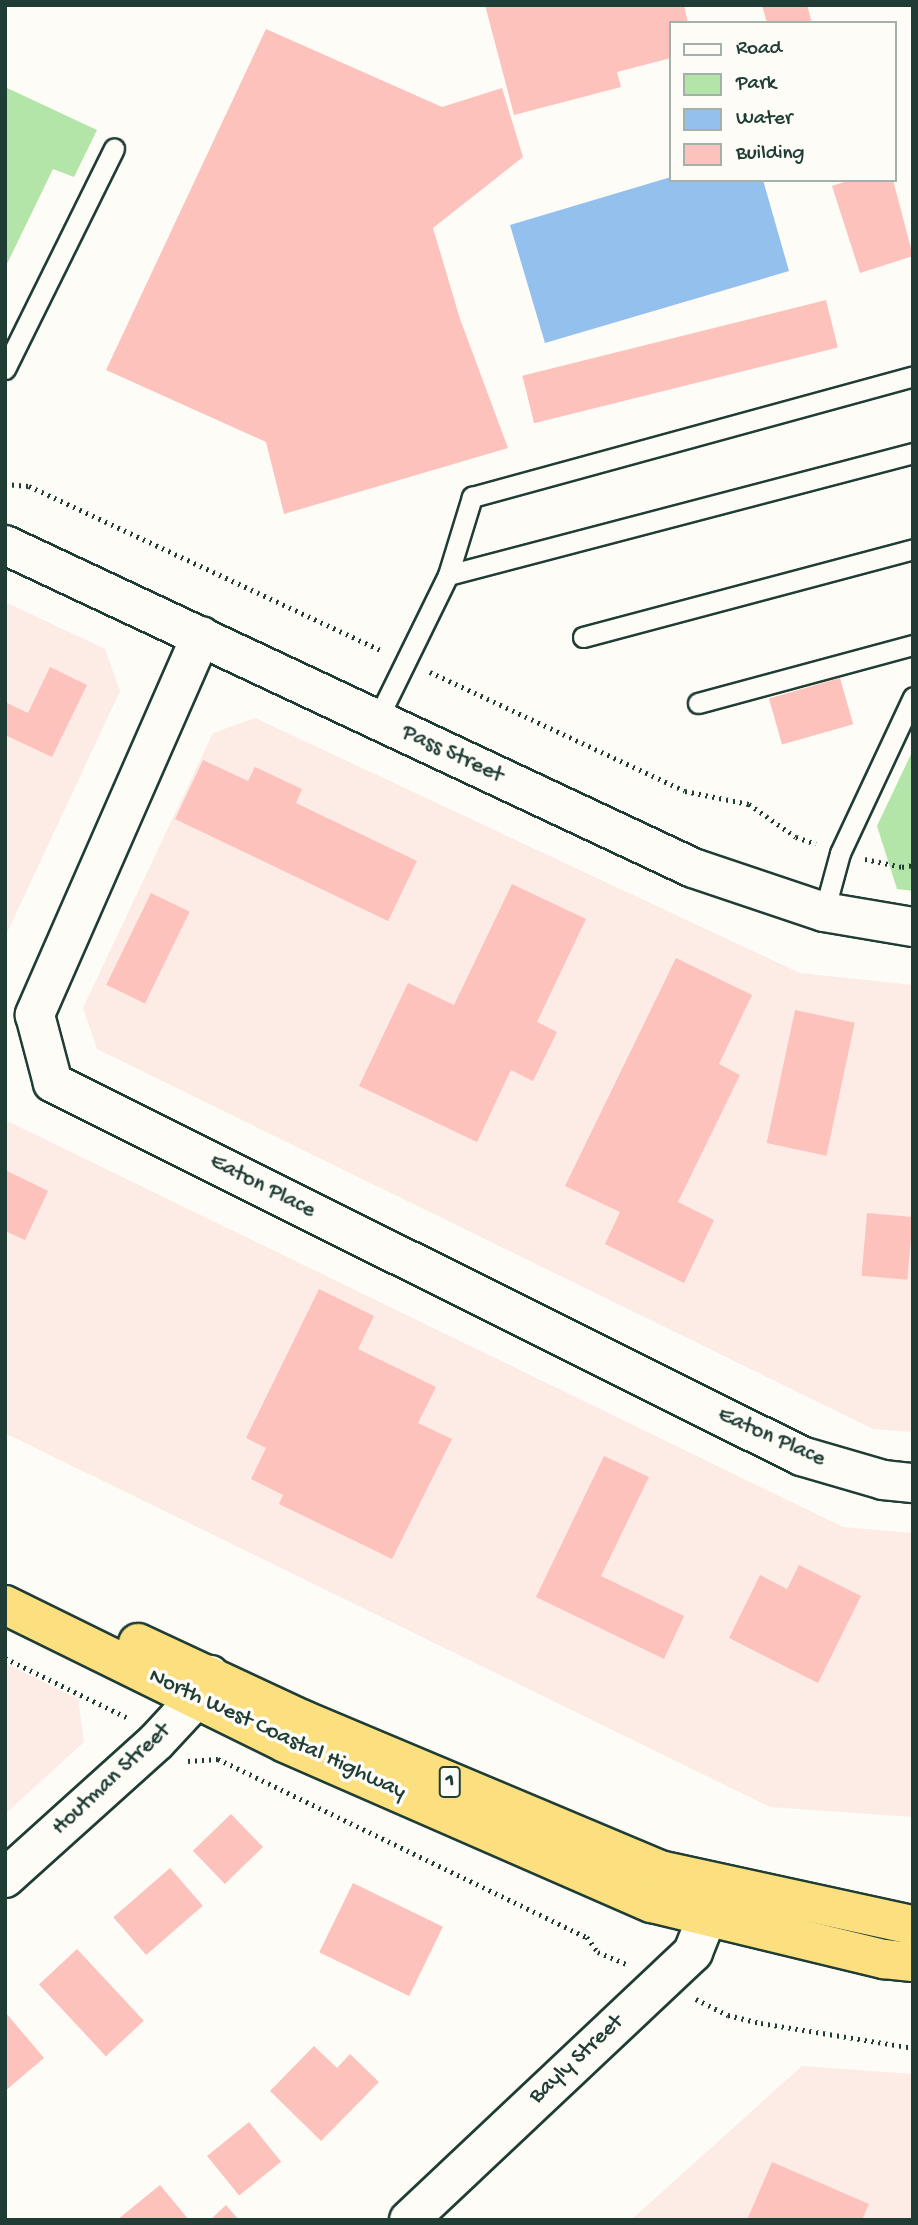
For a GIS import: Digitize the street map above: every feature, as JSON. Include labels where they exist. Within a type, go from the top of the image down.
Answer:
[{"type":"highway","name":"North West Coastal Highway","points":[[5,1584],[203,1687],[285,1743],[652,1903],[714,1901],[913,1925]]},
{"type":"highway","name":"North West Coastal Highway","points":[[5,1605],[203,1687]]},
{"type":"highway","name":"North West Coastal Highway","points":[[714,1901],[913,1962]]},
{"type":"street","name":"Pass Street","points":[[5,545],[692,868],[824,912],[913,927]]},
{"type":"street","name":"Eaton Place","points":[[201,636],[34,1014],[53,1083],[801,1456],[883,1480],[913,1483]]},
{"type":"street","name":"Houtman Street","points":[[5,1878],[203,1687]]},
{"type":"street","name":"Bayly Street","points":[[409,2220],[693,1952],[714,1901]]},
{"type":"lane","points":[[5,369],[114,148]]},
{"type":"lane","points":[[377,720],[448,575],[472,497],[913,376]]},
{"type":"lane","points":[[448,575],[913,453]]},
{"type":"lane","points":[[583,637],[913,549]]},
{"type":"lane","points":[[698,703],[913,645]]},
{"type":"lane","points":[[824,912],[840,853],[913,697]]},
{"type":"path","points":[[5,484],[29,486],[374,646]]},
{"type":"path","points":[[424,670],[685,790],[749,804],[796,837],[815,844]]},
{"type":"path","points":[[882,864],[913,865]]},
{"type":"path","points":[[5,1658],[131,1719]]},
{"type":"path","points":[[177,1757],[186,1762],[218,1759],[587,1937],[598,1952],[630,1966]]},
{"type":"path","points":[[688,1995],[728,2015],[761,2023],[913,2048]]},
{"type":"shaded area","points":[[5,602],[105,649],[120,691],[5,937]]},
{"type":"shaded area","points":[[255,718],[800,973],[913,985],[913,1432],[873,1429],[97,1049],[83,1008],[213,733]]},
{"type":"shaded area","points":[[5,1120],[843,1527],[913,1533],[913,1817],[770,1807],[5,1433]]},
{"type":"shaded area","points":[[5,1663],[78,1699],[84,1742],[5,1814]]},
{"type":"shaded area","points":[[802,2066],[913,2074],[913,2220],[631,2220]]},
{"type":"green space","points":[[5,87],[97,130],[74,177],[53,169],[5,268]]},
{"type":"green space","points":[[913,750],[913,891],[897,889],[877,826]]},
{"type":"water","points":[[670,177],[670,182],[764,182],[789,271],[545,343],[510,225]]},
{"type":"building","points":[[485,5],[684,5],[688,21],[670,21],[670,58],[617,72],[621,87],[514,115]]},
{"type":"building","points":[[762,5],[807,5],[811,21],[766,21]]},
{"type":"building","points":[[266,29],[442,107],[502,88],[523,157],[433,228],[460,319],[508,448],[284,514],[266,442],[106,370]]},
{"type":"building","points":[[844,182],[894,182],[913,256],[860,273],[832,186]]},
{"type":"building","points":[[826,300],[838,348],[534,423],[522,376]]},
{"type":"building","points":[[50,667],[87,685],[52,757],[5,735],[5,702],[28,713]]},
{"type":"building","points":[[840,678],[853,724],[782,745],[769,698]]},
{"type":"building","points":[[203,760],[248,781],[255,767],[302,789],[296,803],[417,861],[388,921],[175,819]]},
{"type":"building","points":[[512,884],[586,919],[537,1022],[557,1032],[533,1081],[511,1070],[477,1142],[359,1086],[408,983],[454,1005]]},
{"type":"building","points":[[151,893],[190,912],[145,1004],[106,985]]},
{"type":"building","points":[[676,958],[752,995],[719,1064],[740,1075],[678,1202],[714,1220],[684,1283],[605,1244],[620,1212],[565,1186]]},
{"type":"building","points":[[795,1010],[855,1023],[826,1156],[767,1143]]},
{"type":"building","points":[[5,1170],[48,1191],[25,1240],[5,1231]]},
{"type":"building","points":[[867,1213],[913,1217],[907,1280],[862,1276]]},
{"type":"building","points":[[319,1289],[374,1316],[358,1349],[436,1387],[418,1423],[452,1439],[392,1559],[279,1504],[283,1495],[251,1479],[266,1448],[246,1438]]},
{"type":"building","points":[[604,1456],[649,1477],[601,1576],[684,1616],[664,1659],[536,1597]]},
{"type":"building","points":[[799,1565],[861,1596],[818,1683],[729,1638],[760,1575],[787,1589]]},
{"type":"building","points":[[231,1814],[263,1847],[225,1884],[193,1851]]},
{"type":"building","points":[[170,1868],[203,1906],[146,1955],[113,1917]]},
{"type":"building","points":[[353,1883],[443,1927],[409,1996],[319,1952]]},
{"type":"building","points":[[77,1949],[144,2021],[106,2056],[39,1984]]},
{"type":"building","points":[[5,2012],[44,2058],[5,2091]]},
{"type":"building","points":[[314,2046],[337,2068],[350,2054],[379,2082],[321,2141],[270,2091]]},
{"type":"building","points":[[249,2122],[281,2162],[239,2196],[207,2156]]},
{"type":"building","points":[[772,2162],[869,2204],[862,2220],[747,2220]]},
{"type":"building","points":[[160,2185],[189,2220],[117,2220]]},
{"type":"building","points":[[226,2205],[239,2220],[210,2220]]}]
